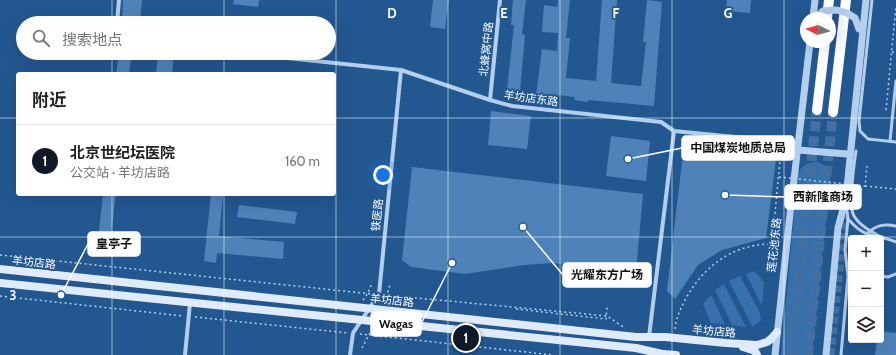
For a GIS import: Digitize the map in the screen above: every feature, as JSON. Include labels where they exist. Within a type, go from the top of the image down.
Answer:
[{"type":"highway","points":[[828,12],[829,0]]},
{"type":"highway","points":[[833,112],[846,0]]},
{"type":"highway","points":[[817,110],[824,48]]},
{"type":"main road","name":"羊坊店路","points":[[0,269],[636,337],[665,337],[757,345],[767,342],[777,332]]},
{"type":"main road","name":"羊坊店路","points":[[0,283],[467,332],[636,348],[662,354],[676,355]]},
{"type":"main road","points":[[726,343],[755,351],[757,355]]},
{"type":"street","points":[[118,16],[119,0]]},
{"type":"street","name":"北蜂窝中路","points":[[490,100],[500,0]]},
{"type":"street","points":[[814,12],[815,0]]},
{"type":"street","points":[[826,355],[862,0]]},
{"type":"street","points":[[838,228],[846,198],[866,0]]},
{"type":"street","points":[[822,12],[837,10],[847,12],[855,18],[859,29]]},
{"type":"street","name":"莲花池东路","points":[[775,355],[809,48]]},
{"type":"street","name":"羊坊店东路","points":[[306,60],[401,70],[512,106],[661,122],[674,131],[798,146]]},
{"type":"street","name":"铁医路","points":[[350,355],[353,333],[379,294],[401,70]]},
{"type":"street","points":[[649,337],[674,131]]},
{"type":"street","points":[[798,146],[846,154]]},
{"type":"street","points":[[185,355],[190,303]]},
{"type":"lane","points":[[872,0],[859,121],[860,131],[868,139],[896,142]]},
{"type":"lane","points":[[890,141],[896,81]]},
{"type":"lane","points":[[856,151],[851,204],[853,215],[871,232],[877,235]]},
{"type":"lane","points":[[840,355],[848,276],[845,250],[848,219],[846,198]]},
{"type":"lane","points":[[848,219],[860,231],[874,235]]},
{"type":"lane","points":[[866,235],[870,230],[878,226],[896,226]]},
{"type":"lane","points":[[884,238],[896,242]]},
{"type":"lane","points":[[884,276],[888,277],[896,274]]},
{"type":"path","points":[[886,110],[896,6]]},
{"type":"path","points":[[675,334],[678,314],[691,289],[706,271],[719,260],[732,253],[755,245],[772,244],[780,161]]},
{"type":"path","points":[[865,186],[867,166]]},
{"type":"path","points":[[779,177],[896,189]]},
{"type":"path","points":[[0,255],[607,316],[627,329]]},
{"type":"path","points":[[0,296],[552,355]]},
{"type":"path","points":[[607,308],[607,316]]},
{"type":"path","points":[[516,309],[606,319],[607,316]]},
{"type":"shaded area","points":[[816,162],[826,167],[830,176],[812,355],[781,355],[798,173],[806,165]]},
{"type":"shaded area","points":[[755,271],[764,283],[762,306],[746,274]]},
{"type":"shaded area","points":[[740,276],[760,313],[761,321],[752,326],[729,281]]},
{"type":"shaded area","points":[[724,284],[746,327],[732,325],[715,290]]},
{"type":"shaded area","points":[[711,295],[725,324],[711,323],[703,304]]},
{"type":"building","points":[[123,0],[142,0],[141,16],[122,16]]},
{"type":"building","points":[[234,0],[259,0],[258,7],[233,4]]},
{"type":"building","points":[[433,0],[449,0],[445,29],[430,27]]},
{"type":"building","points":[[513,0],[526,0],[522,34],[525,35],[520,91],[507,90],[514,25],[511,25]]},
{"type":"building","points":[[558,0],[570,0],[566,38],[570,38],[566,78],[596,81],[602,0],[617,0],[611,83],[641,86],[646,42],[643,42],[647,0],[662,2],[654,106],[588,100],[588,102],[574,100],[575,97],[546,94],[546,97],[536,96],[542,49],[557,51],[558,33],[542,32],[544,5],[557,7]]},
{"type":"building","points":[[727,0],[751,0],[750,13],[726,11]]},
{"type":"building","points":[[118,60],[131,60],[129,72],[116,72]]},
{"type":"building","points":[[157,60],[173,60],[172,72],[156,72]]},
{"type":"building","points":[[491,111],[531,116],[527,149],[488,145]]},
{"type":"building","points":[[611,136],[650,141],[646,181],[606,176]]},
{"type":"building","points":[[684,145],[777,152],[766,238],[722,250],[698,265],[675,299],[667,291]]},
{"type":"building","points":[[412,167],[643,194],[636,271],[626,273],[553,263],[524,265],[465,274],[411,267],[402,260]]},
{"type":"building","points":[[103,196],[116,196],[109,251],[97,250]]},
{"type":"building","points":[[211,196],[223,196],[219,236],[284,242],[283,259],[217,253],[216,263],[204,261]]},
{"type":"building","points":[[239,205],[297,212],[295,224],[237,217]]},
{"type":"building","points":[[884,331],[896,333],[896,355],[875,355],[877,343],[884,343]]},
{"type":"tunnel","points":[[791,355],[817,110]]},
{"type":"tunnel","points":[[808,355],[833,112]]},
{"type":"tunnel","points":[[831,355],[847,204]]},
{"type":"place","name":"中国煤炭地质总局","points":[[628,159]]},
{"type":"place","name":"西新隆商场","points":[[725,195]]},
{"type":"place","name":"光耀东方广场","points":[[523,227]]},
{"type":"place","name":"Wagas","points":[[452,263]]},
{"type":"place","name":"皇亭子","points":[[61,295]]},
{"type":"place","name":"北京世纪坛医院","points":[[466,338]]}]
